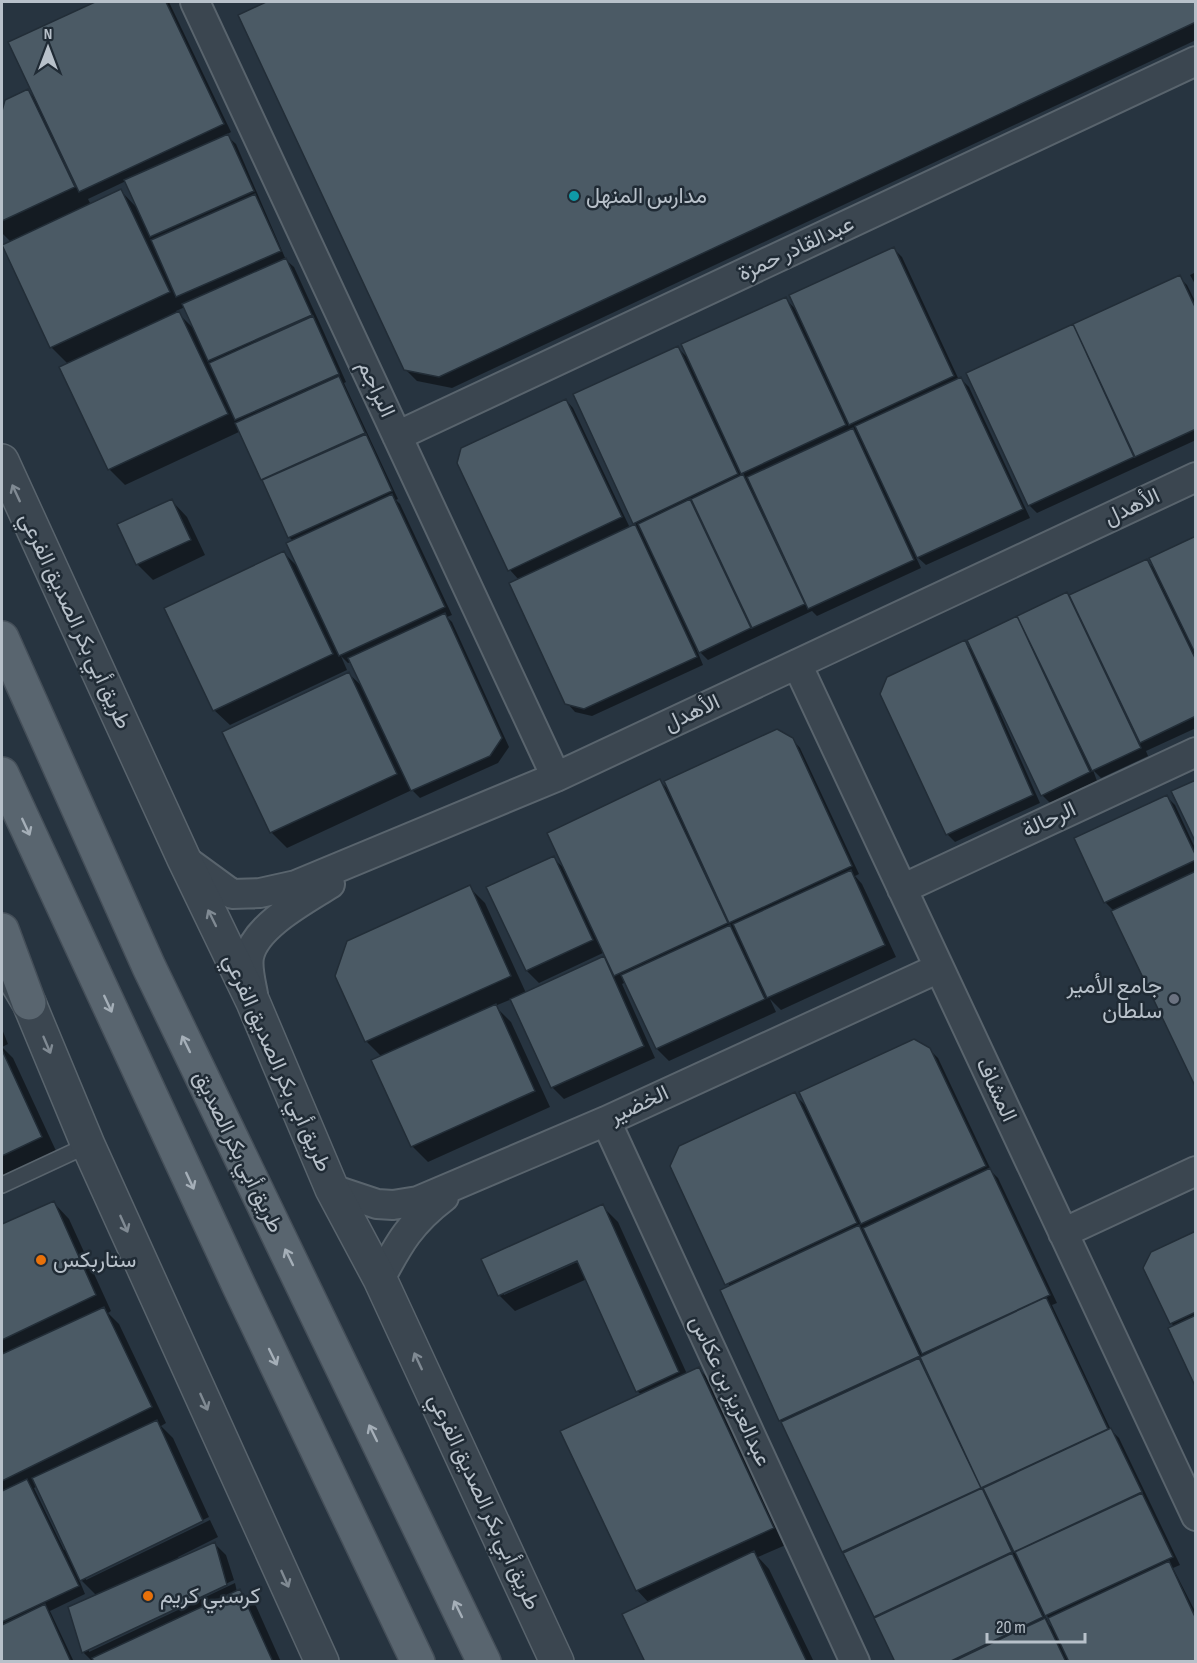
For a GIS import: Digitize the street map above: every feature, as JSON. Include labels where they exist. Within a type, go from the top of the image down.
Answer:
[{"type":"main road","name":"طريق أبي بكر الصديق","points":[[2,638],[149,967],[484,1662]]},
{"type":"main road","points":[[2,774],[239,1286],[418,1662]]},
{"type":"main road","points":[[2,930],[29,1003]]},
{"type":"street","name":"البراجم","points":[[195,2],[556,777]]},
{"type":"street","name":"عبدالقادر حمزة","points":[[397,436],[1196,61]]},
{"type":"street","name":"طريق أبي بكر الصديق الفرعي","points":[[2,461],[184,859],[254,1002],[332,1189],[380,1279],[557,1662]]},
{"type":"street","name":"الأهدل","points":[[184,859],[232,894],[260,893],[296,885],[556,777],[1196,477]]},
{"type":"street","name":"المشاف","points":[[797,664],[1196,1516]]},
{"type":"street","name":"الرحالة","points":[[902,889],[1196,752]]},
{"type":"street","points":[[254,1002],[249,958],[254,946],[265,931],[304,900],[403,840]]},
{"type":"street","points":[[2,955],[29,1003],[88,1145],[322,1662]]},
{"type":"street","name":"الخضير","points":[[332,1189],[377,1204],[393,1205],[418,1201],[606,1121],[939,968]]},
{"type":"street","name":"عبدالعزيز بن عكاس","points":[[606,1121],[855,1662]]},
{"type":"street","points":[[1063,1233],[1196,1171]]},
{"type":"street","points":[[380,1279],[402,1238],[424,1212],[454,1189],[474,1178]]},
{"type":"lane","points":[[2,1185],[88,1145]]},
{"type":"building","points":[[95,2],[166,2],[224,124],[79,192],[8,42]]},
{"type":"building","name":"مدارس المنهل","points":[[266,2],[1196,2],[1196,22],[439,377],[404,370],[238,15]]},
{"type":"building","points":[[28,89],[75,187],[2,221],[2,111],[5,100]]},
{"type":"building","points":[[228,134],[254,191],[150,237],[124,180]]},
{"type":"building","points":[[121,189],[170,292],[50,348],[2,245]]},
{"type":"building","points":[[255,194],[281,251],[176,297],[151,240]]},
{"type":"building","points":[[894,247],[954,376],[849,425],[789,295]]},
{"type":"building","points":[[286,258],[312,315],[208,361],[182,304]]},
{"type":"building","points":[[1180,275],[1196,309],[1196,429],[1135,457],[1073,324]]},
{"type":"building","points":[[786,297],[846,425],[741,474],[681,344]]},
{"type":"building","points":[[179,311],[228,414],[108,470],[59,367]]},
{"type":"building","points":[[313,316],[339,374],[235,420],[209,363]]},
{"type":"building","points":[[1073,324],[1134,457],[1028,506],[966,373]]},
{"type":"building","points":[[678,346],[738,474],[633,524],[573,394]]},
{"type":"building","points":[[339,376],[365,433],[261,480],[235,423]]},
{"type":"building","points":[[961,377],[1023,509],[917,558],[855,426]]},
{"type":"building","points":[[566,399],[622,517],[508,571],[457,463],[461,448]]},
{"type":"building","points":[[853,428],[914,560],[808,609],[747,477]]},
{"type":"building","points":[[366,434],[392,491],[288,538],[262,480]]},
{"type":"building","points":[[743,474],[805,604],[752,628],[691,499]]},
{"type":"building","points":[[392,494],[445,607],[339,656],[286,543]]},
{"type":"building","points":[[172,499],[191,540],[136,565],[117,524]]},
{"type":"building","points":[[690,499],[751,628],[699,653],[638,524]]},
{"type":"building","points":[[635,524],[697,657],[584,709],[565,704],[509,583]]},
{"type":"building","points":[[1196,536],[1196,655],[1149,558]]},
{"type":"building","points":[[284,551],[333,654],[213,711],[164,608]]},
{"type":"building","points":[[1147,559],[1196,660],[1196,716],[1140,743],[1069,595]]},
{"type":"building","points":[[1067,592],[1141,748],[1092,771],[1017,616]]},
{"type":"building","points":[[445,613],[502,738],[490,756],[411,791],[348,658]]},
{"type":"building","points":[[1017,616],[1090,772],[1041,796],[967,640]]},
{"type":"building","points":[[965,640],[1033,795],[946,835],[880,694],[887,677]]},
{"type":"building","points":[[349,672],[397,774],[270,833],[222,732]]},
{"type":"building","points":[[777,729],[793,738],[852,866],[729,923],[664,781]]},
{"type":"building","points":[[660,779],[728,923],[614,976],[547,833]]},
{"type":"building","points":[[1196,780],[1196,843],[1171,791]]},
{"type":"building","points":[[1167,795],[1196,860],[1104,903],[1074,838]]},
{"type":"building","points":[[554,856],[593,940],[526,971],[486,887]]},
{"type":"building","points":[[851,870],[885,945],[767,998],[733,924]]},
{"type":"building","name":"جامع الأمير سلطان","points":[[1196,871],[1196,1088],[1111,911]]},
{"type":"building","points":[[470,885],[511,976],[365,1042],[335,976],[347,941]]},
{"type":"building","points":[[730,925],[765,999],[656,1049],[621,975]]},
{"type":"building","points":[[604,956],[644,1046],[551,1088],[510,999]]},
{"type":"building","points":[[496,1004],[535,1091],[411,1147],[371,1060]]},
{"type":"building","points":[[914,1039],[930,1048],[986,1166],[861,1224],[799,1092]]},
{"type":"building","points":[[2,1050],[42,1137],[2,1156]]},
{"type":"building","points":[[795,1092],[857,1223],[725,1285],[670,1166],[679,1146]]},
{"type":"building","points":[[990,1168],[1050,1295],[922,1354],[863,1228]]},
{"type":"building","name":"ستاربكس","points":[[54,1201],[96,1295],[2,1340],[2,1224]]},
{"type":"building","points":[[603,1204],[679,1372],[636,1392],[577,1261],[498,1296],[481,1259]]},
{"type":"building","points":[[859,1225],[920,1356],[779,1421],[720,1290]]},
{"type":"building","points":[[1196,1231],[1196,1312],[1170,1324],[1143,1268],[1151,1252]]},
{"type":"building","points":[[1046,1297],[1108,1429],[981,1488],[920,1357]]},
{"type":"building","points":[[104,1307],[152,1407],[2,1481],[2,1354]]},
{"type":"building","points":[[1196,1315],[1196,1388],[1168,1328]]},
{"type":"building","points":[[919,1358],[981,1488],[842,1552],[781,1422]]},
{"type":"building","points":[[699,1367],[774,1528],[636,1591],[560,1431]]},
{"type":"building","points":[[157,1420],[203,1521],[80,1581],[32,1478]]},
{"type":"building","points":[[1111,1428],[1142,1492],[1014,1552],[983,1488]]},
{"type":"building","points":[[27,1479],[79,1586],[2,1622],[2,1491]]},
{"type":"building","points":[[982,1488],[1012,1552],[874,1617],[843,1553]]},
{"type":"building","points":[[1142,1493],[1173,1557],[1045,1616],[1015,1552]]},
{"type":"building","name":"كرسبي كريم","points":[[215,1542],[227,1585],[82,1653],[68,1607]]},
{"type":"building","points":[[754,1551],[807,1662],[645,1662],[622,1614]]},
{"type":"building","points":[[1012,1553],[1043,1617],[949,1662],[895,1662],[874,1618]]},
{"type":"building","points":[[1169,1561],[1196,1619],[1196,1662],[1069,1662],[1048,1618]]},
{"type":"building","points":[[240,1589],[273,1662],[94,1662],[92,1658]]},
{"type":"building","points":[[45,1604],[71,1662],[2,1662],[2,1625]]},
{"type":"building","points":[[1045,1618],[1066,1662],[952,1662]]},
{"type":"place","name":"مدارس المنهل","points":[[574,196]]},
{"type":"place","name":"جامع الأمير سلطان","points":[[1174,999]]},
{"type":"place","name":"ستاربكس","points":[[41,1260]]},
{"type":"place","name":"كرسبي كريم","points":[[148,1596]]}]
